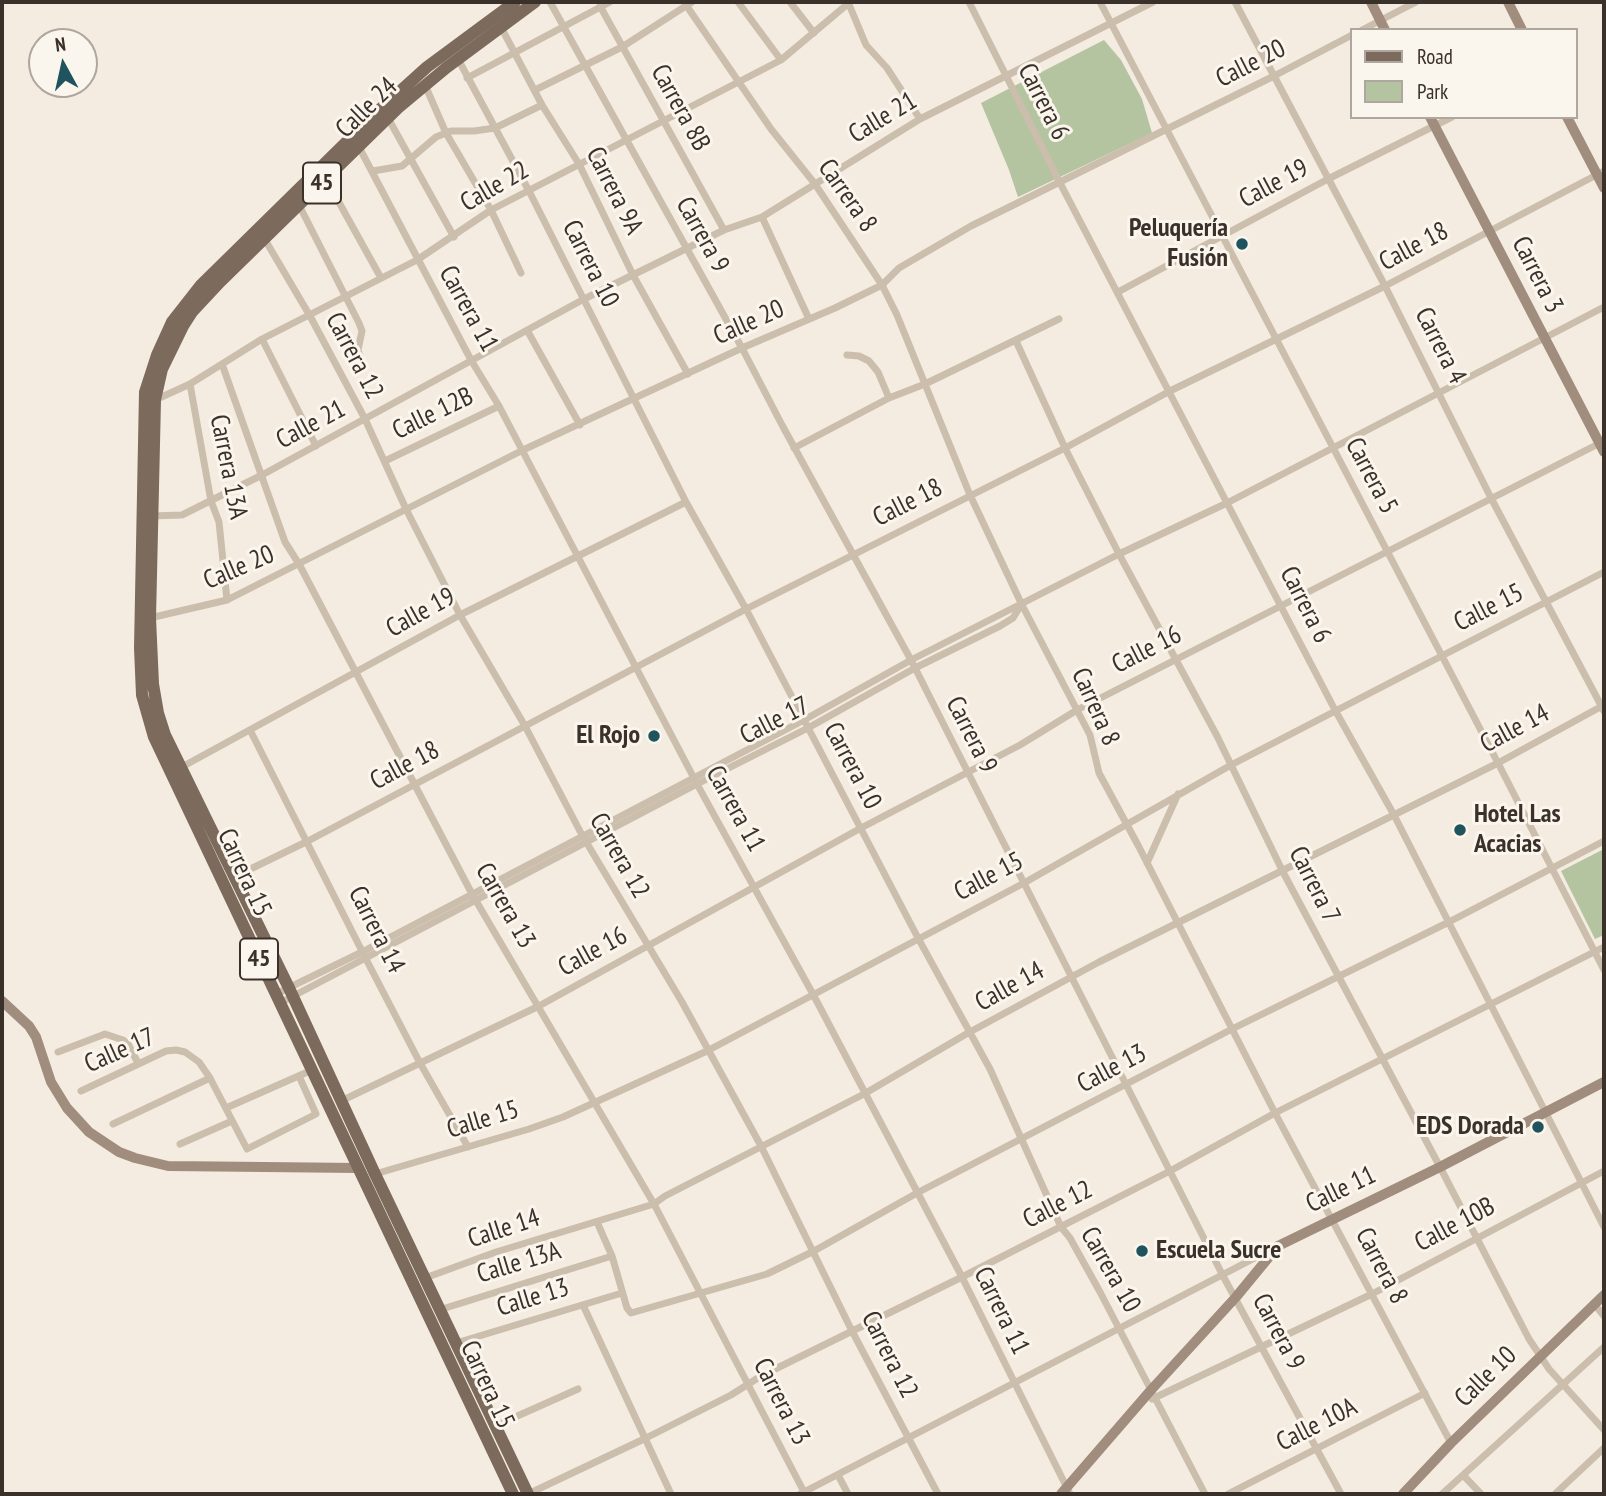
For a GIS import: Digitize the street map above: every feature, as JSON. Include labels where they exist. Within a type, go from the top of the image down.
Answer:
[{"type":"main road","name":"Calle 24","points":[[150,396],[157,355],[172,322],[201,285],[405,86],[515,2]]},
{"type":"main road","name":"Calle 24","points":[[150,396],[167,355],[192,312],[388,118],[425,85],[535,2]]},
{"type":"main road","points":[[1371,2],[1382,25]]},
{"type":"main road","points":[[1508,2],[1521,28]]},
{"type":"main road","points":[[1568,119],[1601,173],[1604,188]]},
{"type":"main road","name":"Carrera 3","points":[[1432,122],[1603,446]]},
{"type":"main road","name":"Carrera 15","points":[[150,396],[151,658],[158,713],[180,768],[291,992],[528,1494]]},
{"type":"main road","name":"Carrera 15","points":[[150,396],[140,648],[142,695],[154,737],[513,1494]]},
{"type":"main road","points":[[2,1001],[29,1026],[36,1037],[51,1082],[67,1108],[89,1132],[120,1152],[168,1166],[358,1168]]},
{"type":"main road","name":"Calle 11","points":[[1066,1492],[1136,1407],[1153,1394],[1278,1246],[1440,1167],[1604,1082]]},
{"type":"main road","name":"Calle 10","points":[[1402,1494],[1604,1295]]},
{"type":"street","name":"Carrera 9","points":[[550,2],[911,660],[1222,1274],[1341,1494]]},
{"type":"street","points":[[467,78],[562,25],[610,2]]},
{"type":"street","points":[[738,2],[781,60]]},
{"type":"street","points":[[790,2],[814,33]]},
{"type":"street","name":"Calle 22","points":[[150,396],[190,384],[262,339],[417,260],[491,210],[781,60],[849,2]]},
{"type":"street","points":[[849,2],[866,45],[887,68],[920,119]]},
{"type":"street","name":"Carrera 6","points":[[969,2],[1059,181],[1335,710],[1394,815],[1604,1227]]},
{"type":"street","name":"Carrera 5","points":[[1100,2],[1604,970]]},
{"type":"street","name":"Calle 21","points":[[151,516],[182,515],[262,475],[584,299],[724,229],[762,218],[920,119],[1153,2]]},
{"type":"street","name":"Carrera 4","points":[[1235,2],[1385,286],[1491,498],[1603,707]]},
{"type":"street","points":[[1382,25],[1416,2]]},
{"type":"street","points":[[535,90],[622,47],[688,3]]},
{"type":"street","name":"Carrera 8","points":[[688,3],[771,129],[815,184],[882,285],[897,315],[970,495],[1022,605],[1090,735],[1099,773],[1275,1113],[1451,1443]]},
{"type":"street","name":"Carrera 8B","points":[[600,6],[724,229]]},
{"type":"street","name":"Carrera 9A","points":[[501,27],[542,105],[579,164],[632,275],[688,374]]},
{"type":"street","name":"Calle 20","points":[[150,618],[226,600],[523,450],[882,285],[899,268],[959,233],[1350,36]]},
{"type":"street","name":"Carrera 10","points":[[458,59],[529,191],[686,502],[746,609],[968,1033],[990,1069],[1060,1227],[1070,1238],[1205,1494]]},
{"type":"street","points":[[425,85],[446,133],[491,210],[521,273]]},
{"type":"street","points":[[373,172],[402,166],[427,142],[451,131],[495,128],[542,105]]},
{"type":"street","points":[[388,118],[454,237]]},
{"type":"street","name":"Calle 19","points":[[1118,292],[1432,122]]},
{"type":"street","name":"Carrera 11","points":[[359,147],[471,360],[523,450],[696,781],[814,996],[961,1277],[1066,1492]]},
{"type":"street","name":"Calle 18","points":[[233,877],[308,841],[746,609],[1065,448],[1170,391],[1385,286],[1601,173]]},
{"type":"street","points":[[326,179],[382,278]]},
{"type":"street","points":[[299,205],[362,331],[358,350],[360,355]]},
{"type":"street","points":[[762,218],[809,319]]},
{"type":"street","name":"Carrera 12","points":[[264,239],[310,316],[365,419],[406,509],[460,615],[525,726],[584,839],[682,1002],[761,1146],[852,1331],[938,1494]]},
{"type":"street","name":"Calle 17","points":[[806,724],[911,660],[1119,554],[1227,503],[1604,307]]},
{"type":"street","points":[[794,448],[889,398],[925,384],[1059,319]]},
{"type":"street","points":[[527,330],[580,425]]},
{"type":"street","points":[[262,339],[316,446]]},
{"type":"street","name":"Carrera 7","points":[[1016,341],[1065,448],[1119,554],[1475,1237],[1540,1357],[1604,1430]]},
{"type":"street","points":[[847,355],[859,356],[869,361],[878,372],[889,398]]},
{"type":"street","name":"Carrera 13","points":[[222,364],[285,542],[474,897],[654,1204],[802,1493]]},
{"type":"street","name":"Carrera 13A","points":[[190,384],[211,501],[219,522],[226,600]]},
{"type":"street","name":"Calle 12B","points":[[385,461],[499,406]]},
{"type":"street","name":"Calle 16","points":[[341,1101],[539,1006],[861,828],[1020,745],[1077,710],[1491,498],[1603,446]]},
{"type":"street","name":"Calle 19","points":[[180,768],[460,615],[686,502]]},
{"type":"street","name":"Calle 15","points":[[375,1174],[529,1129],[596,1104],[708,1051],[1024,883],[1231,765],[1604,572]]},
{"type":"street","name":"Calle 17","points":[[278,999],[1007,622],[1022,605]]},
{"type":"street","name":"Calle 14","points":[[425,1278],[496,1252],[654,1204],[864,1094],[968,1033],[1072,977],[1498,763],[1603,707]]},
{"type":"street","name":"Carrera 14","points":[[250,730],[364,956],[468,1147]]},
{"type":"street","points":[[1147,863],[1178,794]]},
{"type":"street","name":"Calle 13","points":[[456,1343],[622,1293],[631,1313],[767,1274],[1232,1029],[1447,923],[1604,841]]},
{"type":"street","name":"Calle 12","points":[[528,1494],[644,1439],[1170,1171],[1275,1113],[1604,947]]},
{"type":"street","points":[[58,1052],[105,1034],[128,1044],[138,1063]]},
{"type":"street","name":"Calle 17","points":[[81,1091],[138,1063],[176,1049],[199,1062],[209,1078]]},
{"type":"street","points":[[226,1108],[312,1070]]},
{"type":"street","points":[[113,1124],[209,1078],[247,1149],[316,1114],[299,1076]]},
{"type":"street","points":[[180,1144],[232,1121]]},
{"type":"street","name":"Calle 10B","points":[[1153,1394],[1372,1294],[1475,1237],[1604,1171]]},
{"type":"street","points":[[597,1222],[612,1256],[622,1293]]},
{"type":"street","points":[[802,1493],[1278,1246]]},
{"type":"street","name":"Calle 13A","points":[[439,1310],[612,1256]]},
{"type":"street","points":[[583,1304],[671,1494]]},
{"type":"street","points":[[1595,1305],[1604,1316]]},
{"type":"street","points":[[1442,1494],[1604,1347]]},
{"type":"street","points":[[495,1426],[578,1389]]},
{"type":"street","name":"Calle 10A","points":[[1228,1494],[1425,1393]]},
{"type":"street","points":[[1555,1494],[1604,1448]]},
{"type":"street","points":[[838,1475],[848,1494]]},
{"type":"street","points":[[1463,1475],[1481,1494]]},
{"type":"green space","points":[[1104,40],[1121,60],[1142,99],[1152,133],[1018,197],[981,103]]},
{"type":"green space","points":[[1604,849],[1604,935],[1595,939],[1561,871]]},
{"type":"place","name":"Peluquería Fusión","points":[[1242,244]]},
{"type":"place","name":"El Rojo","points":[[654,736]]},
{"type":"place","name":"Hotel Las Acacias","points":[[1460,830]]},
{"type":"place","name":"EDS Dorada","points":[[1538,1127]]},
{"type":"place","name":"Escuela Sucre","points":[[1142,1251]]}]
